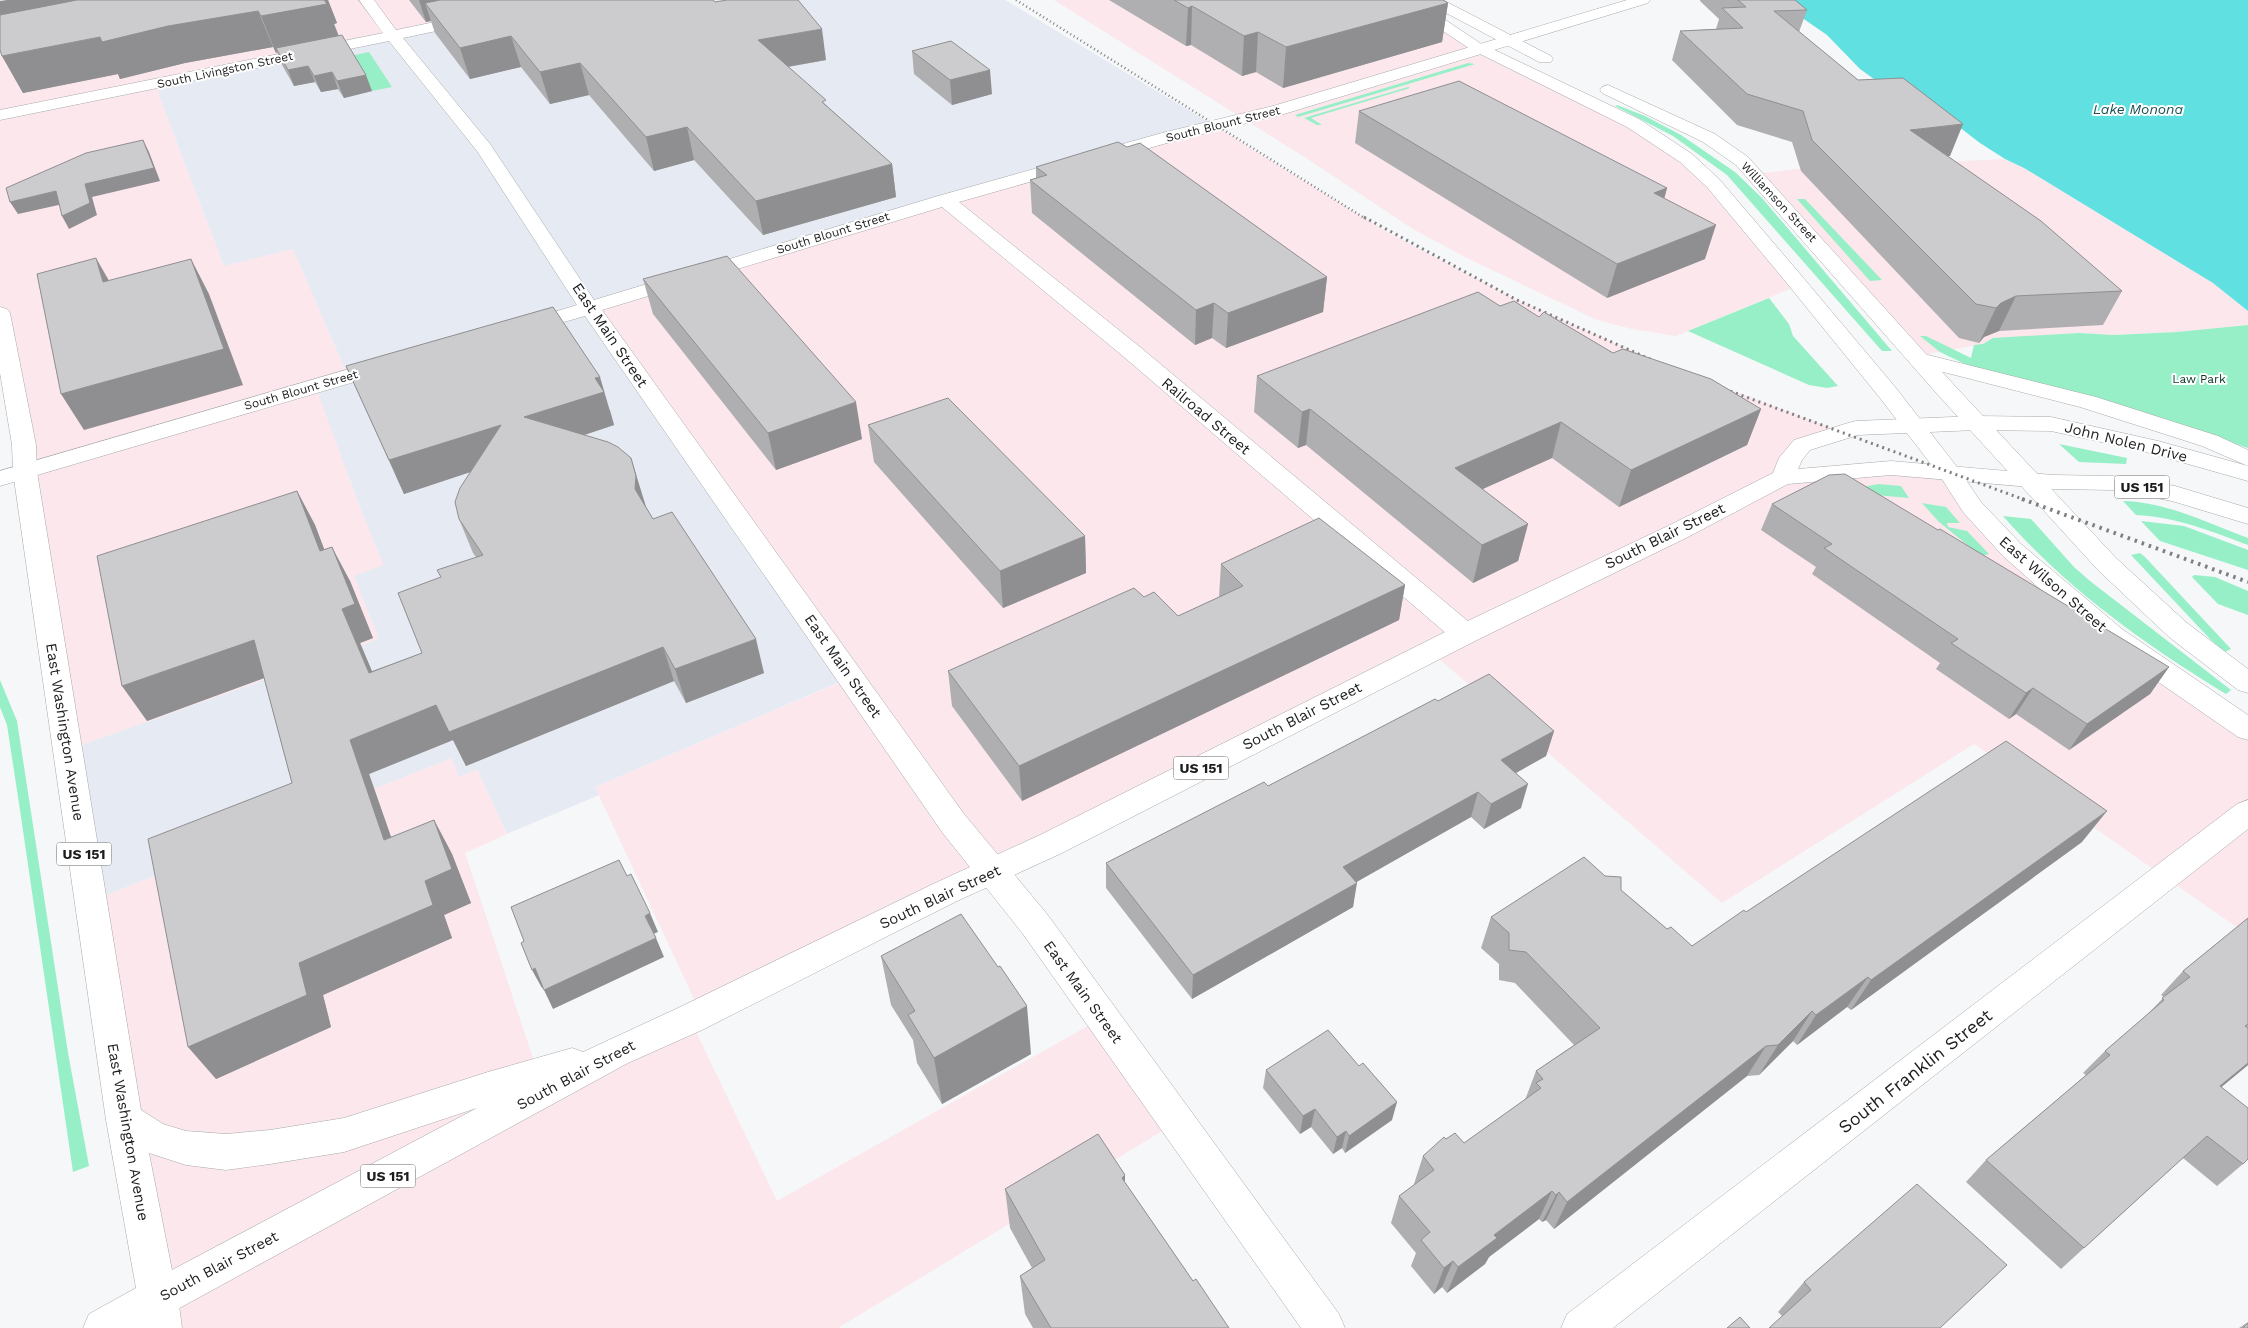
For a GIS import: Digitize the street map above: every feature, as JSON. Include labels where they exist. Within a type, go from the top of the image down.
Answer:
[{"type":"street","name":"East Main Street","points":[[366,0],[484,148],[589,307],[952,823],[1035,924],[1325,1328]]},
{"type":"street","points":[[1412,0],[1424,12],[1479,48],[1633,123],[1686,158],[1713,183],[1912,424],[1949,472]]},
{"type":"street","points":[[1431,0],[1561,66]]},
{"type":"street","name":"South Blount Street","points":[[506,332],[945,200],[1161,139],[1278,110],[1463,55],[1506,39],[1643,0]]},
{"type":"street","name":"South Livingston Street","points":[[0,115],[483,17]]},
{"type":"street","name":"Williamson Street","points":[[1592,82],[1709,138],[1742,161],[1800,224],[1866,301],[2032,481]]},
{"type":"street","name":"Railroad Street","points":[[945,200],[1132,352],[1465,634]]},
{"type":"street","name":"East Washington Avenue","points":[[1,321],[24,445],[13,475],[124,1120],[160,1313]]},
{"type":"street","points":[[1920,359],[2088,402],[2210,440],[2248,459]]},
{"type":"street","name":"South Blount Street","points":[[13,475],[404,360]]},
{"type":"street","points":[[1783,477],[1794,453],[1809,442],[1856,428],[1912,424]]},
{"type":"street","name":"John Nolen Drive","points":[[1912,424],[2051,424],[2076,428],[2150,446],[2248,474]]},
{"type":"street","name":"South Blair Street","points":[[103,1328],[160,1313],[267,1242],[616,1052],[690,1019],[944,893],[991,872],[1783,477],[1826,475],[1891,468],[1949,472]]},
{"type":"street","name":"US 151","points":[[1949,472],[2032,481],[2133,485],[2175,494],[2248,516]]},
{"type":"street","name":"East Wilson Street","points":[[1949,472],[1972,507],[1991,528],[2040,577],[2069,602],[2142,658],[2248,729]]},
{"type":"street","points":[[2032,481],[2089,546],[2139,596],[2178,630],[2248,684]]},
{"type":"street","name":"South Franklin Street","points":[[1581,1328],[2248,812]]},
{"type":"street","name":"US 151","points":[[124,1120],[154,1138],[186,1148],[226,1152],[295,1144],[344,1135],[488,1088],[616,1052]]},
{"type":"shaded area","points":[[0,0],[567,0],[160,98],[224,266],[293,249],[348,376],[347,473],[385,565],[354,576],[379,639],[68,750],[0,313]]},
{"type":"shaded area","points":[[566,0],[1005,0],[1213,125],[589,307],[851,677],[595,787],[599,795],[507,834],[477,769],[459,777],[452,758],[91,901],[68,750],[379,639],[354,576],[384,565],[361,510],[315,385],[348,376],[293,249],[224,266],[160,98],[157,84]]},
{"type":"shaded area","points":[[1054,0],[1412,0],[1475,46],[1674,148],[1799,285],[1676,336],[1632,329],[1597,320],[1467,258],[1413,229],[1306,158]]},
{"type":"shaded area","points":[[1213,125],[1382,229],[1517,300],[1662,364],[1842,432],[1809,442],[1783,476],[1949,472],[1991,528],[2248,729],[2248,935],[1974,744],[1722,903],[1431,652],[701,1014],[595,787],[850,678],[589,307]]},
{"type":"shaded area","points":[[2005,159],[2024,168],[2213,283],[2248,311],[2248,325],[2177,332],[2112,335],[2079,333],[1989,340],[1983,344],[1917,356],[1755,174],[1797,169]]},
{"type":"shaded area","points":[[452,758],[477,769],[507,834],[465,853],[538,1073],[690,1019],[777,1201],[1102,1018],[1177,1122],[838,1328],[162,1328],[91,901]]},
{"type":"green space","points":[[369,52],[392,87],[372,91],[355,63],[289,76],[286,70]]},
{"type":"green space","points":[[1468,63],[1475,64],[1298,117],[1295,115]]},
{"type":"green space","points":[[1408,87],[1410,88],[1311,118],[1322,125],[1317,125],[1304,118]]},
{"type":"green space","points":[[1617,105],[1645,116],[1681,135],[1735,172],[1762,198],[1892,351],[1882,351],[1727,175],[1673,136],[1615,106]]},
{"type":"green space","points":[[1797,199],[1805,199],[1882,280],[1870,281]]},
{"type":"green space","points":[[1769,298],[1789,324],[1793,336],[1838,386],[1827,388],[1809,385],[1688,331]]},
{"type":"green space","name":"Law Park","points":[[2248,325],[2248,448],[2129,408],[1969,366],[1940,352],[1920,336],[1926,336],[1971,358],[1974,345],[1983,344],[1993,338],[2079,333],[2113,335],[2177,332]]},
{"type":"green space","points":[[2059,444],[2127,458],[2126,464],[2079,462]]},
{"type":"green space","points":[[1878,484],[1901,486],[1909,498],[1853,493],[1863,487]]},
{"type":"green space","points":[[2123,501],[2155,505],[2187,514],[2248,538],[2248,545],[2179,522],[2136,515]]},
{"type":"green space","points":[[1922,503],[1946,507],[1960,523],[1947,523],[1948,527],[1967,531],[1989,554],[1981,556],[1939,522]]},
{"type":"green space","points":[[2003,516],[2031,519],[2074,567],[2090,581],[2231,690],[2226,694],[2136,635],[2108,614],[2053,568]]},
{"type":"green space","points":[[2141,521],[2184,526],[2248,550],[2248,570],[2160,541]]},
{"type":"green space","points":[[2140,553],[2231,649],[2225,652],[2211,640],[2131,555]]},
{"type":"green space","points":[[2194,575],[2215,577],[2248,591],[2248,615],[2218,604],[2192,577]]},
{"type":"green space","points":[[0,680],[17,721],[68,1053],[89,1166],[73,1172],[7,725],[0,707]]},
{"type":"water","name":"Lake Monona","points":[[1766,0],[2248,0],[2248,311],[2213,283],[2024,168],[2005,159],[1980,143],[1937,110],[1874,79],[1860,69],[1827,35],[1798,15]]},
{"type":"building","points":[[77,0],[324,0],[327,4],[261,16],[258,11],[168,26],[102,42],[100,37],[2,56],[0,50],[0,15]]},
{"type":"building","points":[[440,0],[713,0],[715,2],[727,0],[798,0],[822,29],[758,40],[826,100],[822,102],[892,164],[756,201],[687,127],[646,137],[580,63],[540,72],[511,36],[460,48],[425,3]]},
{"type":"building","points":[[1174,0],[1443,0],[1448,3],[1286,47],[1258,32],[1244,36],[1192,6],[1188,8]]},
{"type":"building","points":[[1738,0],[1795,0],[1807,10],[1774,11],[1858,80],[1903,78],[1963,124],[1910,130],[2041,221],[2122,291],[2016,296],[2001,303],[1996,308],[1976,304],[1812,140],[1803,111],[1747,94],[1680,31],[1743,28],[1722,8],[1746,7]]},
{"type":"building","points":[[342,35],[366,75],[337,81],[332,72],[314,76],[308,66],[288,70],[276,48]]},
{"type":"building","points":[[951,41],[990,70],[950,80],[912,51]]},
{"type":"building","points":[[1459,81],[1667,188],[1654,193],[1716,225],[1617,264],[1359,111]]},
{"type":"building","points":[[143,140],[154,168],[85,184],[90,203],[62,216],[56,191],[10,202],[6,188],[86,153]]},
{"type":"building","points":[[1118,142],[1127,147],[1140,143],[1327,277],[1228,313],[1214,303],[1196,310],[1030,180],[1047,175],[1036,167]]},
{"type":"building","points":[[727,256],[856,402],[768,433],[643,279]]},
{"type":"building","points":[[96,258],[103,282],[191,259],[224,349],[61,394],[37,274]]},
{"type":"building","points":[[1478,292],[1500,306],[1514,301],[1539,317],[1544,312],[1613,353],[1623,349],[1711,379],[1761,409],[1631,470],[1561,422],[1455,468],[1528,524],[1482,545],[1310,409],[1302,412],[1257,376]]},
{"type":"building","points":[[553,307],[600,377],[595,378],[604,392],[524,417],[608,442],[618,447],[631,458],[636,476],[635,489],[653,519],[672,512],[756,639],[675,669],[663,647],[449,732],[436,705],[350,740],[384,840],[434,820],[452,869],[425,881],[433,905],[299,963],[307,995],[188,1047],[148,839],[292,783],[254,640],[122,686],[97,556],[297,491],[320,551],[332,547],[355,604],[342,609],[369,673],[422,653],[398,593],[441,577],[437,570],[483,555],[459,519],[455,502],[460,488],[501,425],[389,460],[346,366]]},
{"type":"building","points":[[948,398],[1085,536],[1000,571],[868,425]]},
{"type":"building","points":[[1845,474],[2169,667],[2087,724],[2033,688],[2026,693],[1951,643],[1958,639],[1824,548],[1832,544],[1772,504],[1829,475]]},
{"type":"building","points":[[1319,518],[1405,585],[1019,766],[948,671],[1134,588],[1144,597],[1154,592],[1178,616],[1243,586],[1221,564]]},
{"type":"building","points":[[1489,674],[1554,731],[1501,760],[1528,784],[1491,804],[1478,792],[1343,867],[1357,883],[1193,975],[1106,863],[1264,782],[1268,786],[1435,699],[1438,701]]},
{"type":"building","points":[[2006,741],[2107,811],[1871,980],[1868,977],[1816,1015],[1812,1011],[1778,1045],[1766,1046],[1567,1202],[1559,1192],[1556,1195],[1552,1191],[1494,1235],[1497,1238],[1458,1267],[1453,1261],[1444,1268],[1421,1240],[1430,1232],[1399,1196],[1434,1170],[1423,1156],[1444,1137],[1446,1139],[1455,1133],[1464,1143],[1541,1088],[1536,1083],[1543,1079],[1536,1071],[1600,1028],[1526,952],[1509,950],[1509,933],[1491,917],[1584,857],[1605,876],[1621,877],[1621,890],[1667,929],[1671,927],[1692,946],[1744,910],[1746,912]]},
{"type":"building","points":[[619,860],[627,876],[631,874],[650,913],[645,916],[656,938],[544,990],[535,968],[532,970],[521,943],[524,941],[511,907]]},
{"type":"building","points":[[961,914],[1027,1006],[934,1058],[908,1015],[915,1011],[881,956]]},
{"type":"building","points":[[2248,918],[2248,1024],[2245,1026],[2248,1028],[2248,1063],[2220,1086],[2248,1108],[2248,1159],[2243,1164],[2207,1136],[2084,1248],[1986,1160],[2110,1055],[2105,1051],[2164,1000],[2162,998],[2190,977],[2183,971]]},
{"type":"building","points":[[1328,1030],[1359,1066],[1363,1063],[1397,1102],[1349,1136],[1346,1131],[1337,1137],[1315,1109],[1303,1116],[1266,1070]]},
{"type":"building","points":[[1098,1134],[1125,1175],[1122,1178],[1193,1281],[1196,1279],[1229,1328],[1051,1328],[1020,1276],[1045,1260],[1005,1189]]},
{"type":"building","points":[[1917,1184],[2007,1265],[1940,1328],[1769,1328],[1811,1290],[1804,1282]]},
{"type":"building","points":[[1740,1317],[1750,1328],[1727,1328]]},
{"type":"railway","points":[[1016,0],[1366,219]]},
{"type":"railway","points":[[1364,217],[1517,300],[1652,360]]},
{"type":"railway","points":[[1719,387],[2025,500]]},
{"type":"railway","points":[[2022,499],[2248,582]]}]
